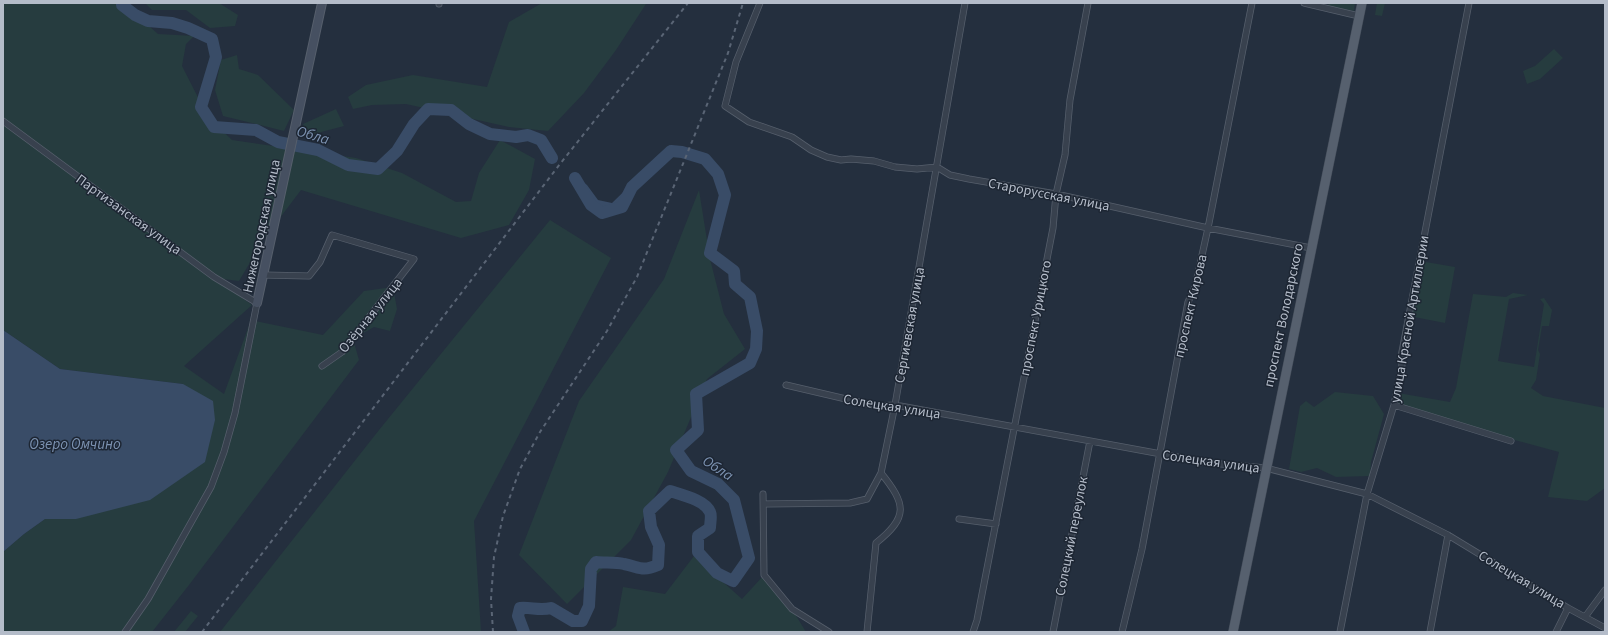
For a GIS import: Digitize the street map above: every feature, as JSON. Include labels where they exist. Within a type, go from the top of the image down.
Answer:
[{"type":"main road","name":"проспект Володарского","points":[[1233,632],[1362,3]]},
{"type":"street","name":"Нижегородская улица","points":[[257,303],[322,3]]},
{"type":"street","points":[[760,3],[736,62],[725,106],[749,122],[792,137],[811,150],[827,157],[841,160],[852,159],[874,161],[895,167],[917,169],[937,167]]},
{"type":"street","name":"Сергиевская улица","points":[[764,504],[850,503],[867,499],[881,473],[895,405],[965,3]]},
{"type":"street","name":"проспект Урицкого","points":[[973,632],[977,620],[996,524],[1052,228],[1056,194],[1065,155],[1070,100],[1088,3]]},
{"type":"street","name":"проспект Кирова","points":[[1122,632],[1142,549],[1188,302],[1195,286],[1208,228],[1252,3]]},
{"type":"street","points":[[1304,3],[1359,16]]},
{"type":"street","name":"улица Красной Артиллерии","points":[[1340,632],[1367,494],[1394,405],[1402,365],[1401,357],[1424,231],[1469,3]]},
{"type":"street","name":"Партизанская улица","points":[[3,121],[214,277],[257,303]]},
{"type":"street","name":"Старорусская улица","points":[[937,167],[950,175],[1056,194],[1208,228],[1311,248]]},
{"type":"street","name":"Озёрная улица","points":[[264,275],[309,276],[320,262],[332,235],[414,259],[342,352],[322,366]]},
{"type":"street","points":[[124,632],[148,599],[211,487],[224,452],[235,413],[257,303]]},
{"type":"street","name":"Солецкая улица","points":[[786,386],[876,406],[895,405],[1210,463],[1266,468],[1367,494],[1448,535],[1568,608],[1605,628]]},
{"type":"street","points":[[1394,405],[1510,441]]},
{"type":"street","name":"Солецкий переулок","points":[[1052,632],[1090,441]]},
{"type":"street","points":[[867,632],[876,543],[891,531],[899,521],[900,502],[895,491],[881,473]]},
{"type":"street","points":[[763,494],[764,575],[792,609],[829,632]]},
{"type":"street","points":[[959,519],[996,524]]},
{"type":"street","points":[[1430,632],[1448,535]]},
{"type":"street","points":[[1585,617],[1605,590]]},
{"type":"street","points":[[1556,632],[1568,608]]},
{"type":"green space","points":[[3,3],[121,3],[158,34],[194,36],[186,44],[182,66],[208,117],[232,140],[356,158],[402,173],[456,202],[471,201],[479,173],[500,140],[535,159],[529,190],[509,225],[461,238],[301,190],[264,239],[239,281],[215,278],[252,305],[184,366],[224,394],[251,320],[323,335],[364,291],[393,287],[397,309],[390,331],[374,327],[353,339],[359,360],[152,632],[3,632],[3,552],[45,519],[76,519],[183,384],[60,369],[3,330]]},
{"type":"green space","points":[[145,3],[219,3],[238,15],[235,26],[210,28],[186,10],[152,10]]},
{"type":"green space","points":[[542,3],[646,4],[616,50],[584,93],[548,131],[509,127],[406,104],[372,105],[353,109],[348,97],[366,85],[413,75],[487,87],[509,22]]},
{"type":"green space","points":[[1329,3],[1355,3],[1354,11],[1328,6]]},
{"type":"green space","points":[[1377,3],[1385,3],[1382,16],[1375,15]]},
{"type":"green space","points":[[1554,49],[1563,58],[1540,79],[1527,84],[1523,71],[1535,66]]},
{"type":"green space","points":[[237,55],[239,69],[258,75],[294,110],[284,131],[223,116],[215,90],[221,60]]},
{"type":"green space","points":[[336,109],[344,126],[306,136],[303,124]]},
{"type":"green space","points":[[699,190],[710,259],[724,314],[745,349],[707,379],[668,472],[631,540],[567,604],[519,555],[579,401],[664,279]]},
{"type":"green space","points":[[550,220],[611,258],[474,521],[481,632],[220,632],[379,430]]},
{"type":"green space","points":[[1420,261],[1455,267],[1445,323],[1409,316]]},
{"type":"green space","points":[[1513,293],[1528,295],[1509,299],[1498,361],[1534,367],[1544,304],[1540,299],[1544,298],[1552,310],[1549,326],[1542,326],[1538,350],[1540,354],[1536,380],[1531,388],[1543,396],[1605,408],[1605,488],[1587,501],[1548,497],[1559,452],[1397,404],[1398,393],[1450,402],[1456,388],[1473,294],[1506,297]]},
{"type":"green space","points":[[1335,392],[1373,396],[1384,414],[1371,462],[1370,476],[1336,477],[1317,468],[1301,472],[1289,469],[1300,406],[1306,401],[1314,407]]},
{"type":"green space","points":[[694,556],[742,599],[764,575],[792,609],[806,632],[608,632],[616,626],[623,587],[665,594]]},
{"type":"green space","points":[[191,611],[198,616],[185,632],[174,632]]},
{"type":"water","points":[[670,145],[671,151],[632,187],[622,207],[602,213],[591,205],[575,178],[578,178],[587,185],[598,200],[612,203],[647,169],[655,158]]},
{"type":"water","name":"Озеро Омчино","points":[[3,330],[60,369],[183,384],[213,401],[215,420],[205,462],[150,500],[76,519],[45,519],[3,552]]},
{"type":"waterway","name":"Обла","points":[[122,3],[122,5],[135,15],[148,21],[172,23],[188,28],[212,39],[216,57],[201,107],[214,127],[256,130],[278,142],[318,150],[348,165],[378,169],[397,151],[414,124],[428,109],[451,110],[469,124],[490,134],[516,137],[528,135],[541,140],[552,158]]},
{"type":"waterway","name":"Обла","points":[[524,632],[518,616],[520,608],[551,608],[573,621],[582,621],[589,606],[591,569],[596,562],[621,563],[644,569],[658,565],[659,545],[651,527],[649,511],[670,491],[698,501],[710,512],[710,528],[698,536],[698,552],[717,573],[733,581],[749,558],[734,500],[718,484],[691,471],[676,450],[698,430],[696,394],[750,363],[756,349],[757,331],[750,297],[735,284],[734,271],[710,253],[725,195],[718,174],[705,159],[682,152],[671,151],[632,187],[622,207],[602,213],[591,205],[575,178]]},
{"type":"railway","points":[[202,632],[560,164],[688,3]]},
{"type":"railway","points":[[493,632],[491,599],[494,557],[503,516],[520,469],[540,432],[607,331],[637,277],[728,53],[743,3]]}]
